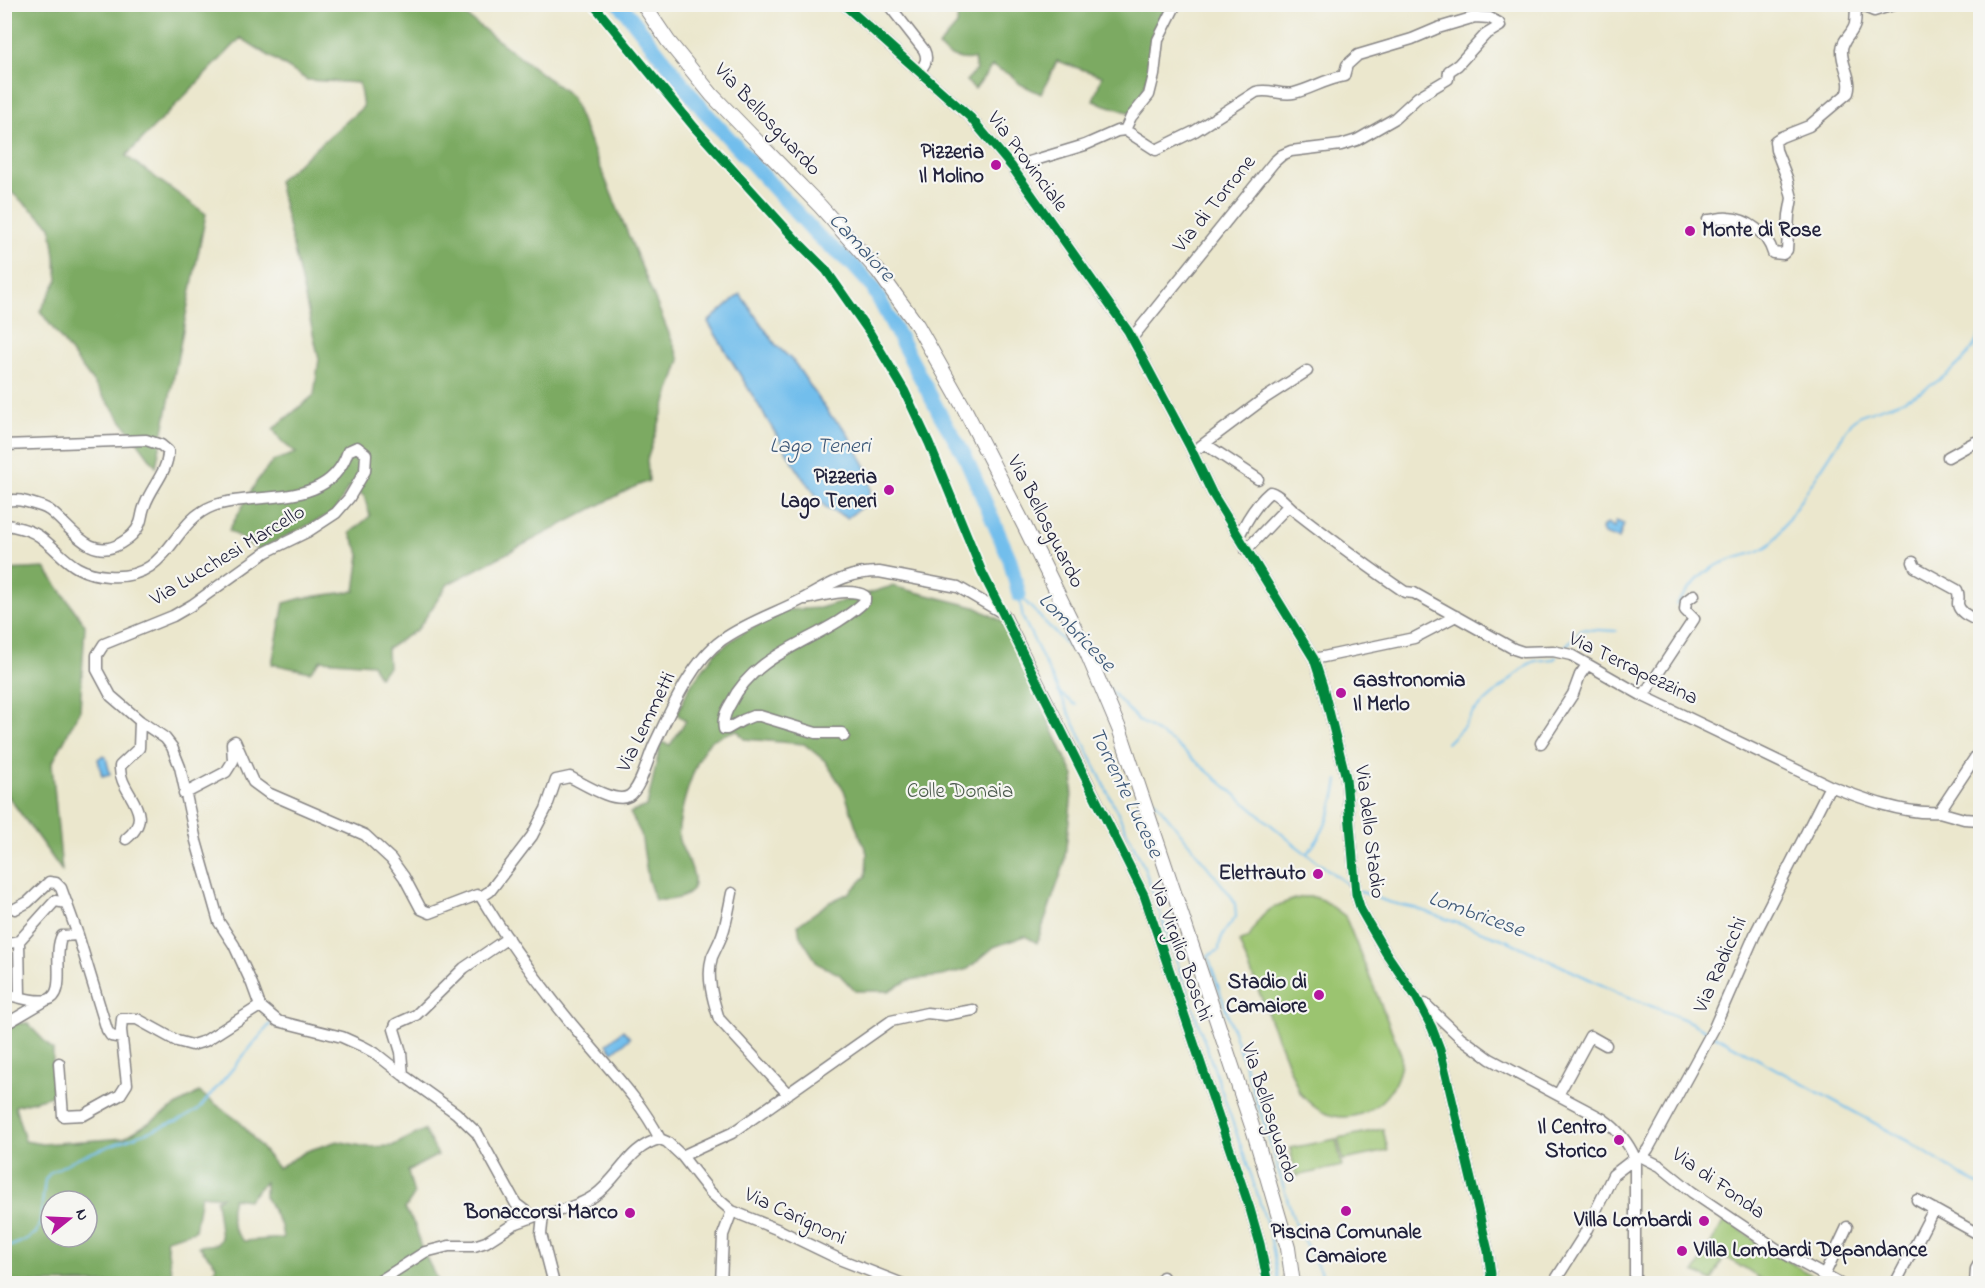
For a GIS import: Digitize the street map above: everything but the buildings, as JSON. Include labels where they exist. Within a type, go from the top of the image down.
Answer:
[{"type":"main road","name":"Via Bellosguardo","points":[[643,4],[668,41],[712,95],[820,206],[878,271],[917,325],[970,419],[1088,653],[1120,731],[1254,1132],[1288,1248],[1293,1284]]},
{"type":"street","name":"Via Provinciale","points":[[843,4],[920,70],[970,117],[1012,167],[1132,338]]},
{"type":"street","points":[[888,4],[927,56],[920,70]]},
{"type":"street","points":[[1012,167],[1086,146],[1117,131],[1125,130],[1131,117],[1149,95],[1158,40],[1176,4]]},
{"type":"street","points":[[1708,220],[1727,218],[1740,221],[1759,230],[1765,236],[1773,253],[1783,254],[1787,250],[1792,198],[1788,178],[1776,150],[1775,141],[1809,126],[1848,93],[1850,88],[1848,70],[1842,51],[1844,41],[1855,24],[1857,4],[1874,12],[1896,4]]},
{"type":"street","name":"Via di Torrone","points":[[1125,130],[1156,150],[1188,135],[1256,92],[1267,90],[1285,94],[1294,93],[1344,76],[1347,65],[1358,55],[1482,16],[1499,23],[1500,26],[1485,35],[1458,65],[1449,71],[1448,79],[1418,97],[1394,119],[1357,140],[1282,155],[1132,338]]},
{"type":"street","name":"Via dello Stadio","points":[[1132,338],[1193,452],[1212,493],[1314,659],[1346,778],[1356,894],[1361,910],[1374,934],[1427,1015],[1440,1049],[1488,1251],[1490,1284]]},
{"type":"street","points":[[1193,452],[1265,398],[1307,371]]},
{"type":"street","points":[[4,445],[146,440],[161,445],[168,451],[168,460],[144,507],[140,524],[133,535],[114,547],[96,548],[79,540],[46,508],[21,500],[4,502]]},
{"type":"street","points":[[1948,457],[1975,442],[1980,442]]},
{"type":"street","points":[[1204,444],[1258,479]]},
{"type":"street","name":"Via Lucchesi Marcello","points":[[4,524],[38,535],[72,565],[87,572],[108,576],[132,575],[143,571],[157,561],[202,511],[214,505],[235,501],[283,498],[302,493],[334,475],[346,460],[348,451],[357,447],[366,454],[365,471],[349,498],[336,513],[307,532],[266,552],[173,616],[104,644],[97,656],[97,670],[111,696],[140,721],[165,738],[172,747],[180,767],[184,794],[219,922],[234,945],[260,1006]]},
{"type":"street","name":"Via Terrapezzina","points":[[1239,536],[1246,522],[1270,492],[1274,493],[1359,561],[1406,592],[1414,593],[1514,650],[1566,653],[1643,696],[1830,786],[1872,800],[1964,819],[1980,820]]},
{"type":"street","points":[[1246,550],[1288,506]]},
{"type":"street","points":[[1913,562],[1916,567],[1958,590],[1960,594],[1958,606],[1961,612],[1980,622]]},
{"type":"street","name":"Via Lemmetti","points":[[481,897],[490,891],[532,836],[546,809],[556,780],[570,777],[613,797],[628,797],[635,791],[641,782],[645,764],[656,740],[688,680],[716,645],[737,631],[800,601],[817,589],[841,578],[879,572],[958,587],[1004,614]]},
{"type":"street","points":[[800,601],[840,593],[866,596],[865,601],[841,620],[773,657],[762,666],[735,694],[725,713],[724,729],[753,716],[760,716],[816,733],[842,733],[844,736]]},
{"type":"street","points":[[1643,696],[1694,618],[1685,610],[1686,601],[1694,595]]},
{"type":"street","name":"Via Virgilio Boschi","points":[[1004,614],[1144,895],[1250,1209],[1268,1284]]},
{"type":"street","points":[[1314,659],[1414,638],[1456,616]]},
{"type":"street","points":[[1541,743],[1573,694],[1580,675],[1587,665]]},
{"type":"street","points":[[126,839],[137,828],[139,820],[133,798],[119,775],[120,766],[139,748],[140,721]]},
{"type":"street","points":[[184,794],[226,772],[233,761],[232,743],[235,741],[253,782],[268,793],[365,835],[391,859],[404,877],[420,909],[430,913],[477,895],[481,897],[496,923],[567,1018],[645,1112],[660,1139],[649,1141],[639,1148],[596,1195],[552,1214],[514,1224],[486,1242],[474,1246],[449,1246],[425,1252],[375,1284]]},
{"type":"street","points":[[1933,812],[1980,750]]},
{"type":"street","name":"Via Radicchi","points":[[1638,1157],[1648,1149],[1706,1044],[1756,932],[1830,786]]},
{"type":"street","points":[[15,909],[28,902],[49,882],[57,883],[68,903],[107,1030],[111,1036],[122,1038]]},
{"type":"street","points":[[732,893],[722,935],[712,957],[710,969],[710,985],[715,1007],[719,1018],[788,1094]]},
{"type":"street","points":[[4,945],[19,940],[55,901],[68,903]]},
{"type":"street","points":[[4,1025],[55,995],[59,988],[58,943],[62,936],[78,935]]},
{"type":"street","points":[[403,1075],[401,1052],[394,1029],[396,1024],[416,1015],[464,968],[508,938]]},
{"type":"street","points":[[19,940],[20,996]]},
{"type":"street","points":[[4,994],[33,1000],[48,1000]]},
{"type":"street","points":[[1416,997],[1460,1037],[1490,1059],[1612,1125],[1638,1157],[1635,1284]]},
{"type":"street","points":[[59,1063],[63,1116],[84,1115],[120,1095],[127,1084],[122,1018],[137,1020],[177,1041],[192,1045],[205,1041],[260,1006],[278,1021],[342,1037],[375,1053],[456,1113],[477,1133],[516,1204],[538,1216]]},
{"type":"street","points":[[682,1156],[732,1133],[891,1022],[927,1013],[945,1015],[973,1010]]},
{"type":"street","points":[[1558,1095],[1590,1036],[1606,1045]]},
{"type":"street","points":[[1440,1049],[1447,1041],[1460,1037]]},
{"type":"street","name":"Via Carignoni","points":[[660,1139],[667,1142],[682,1156],[711,1194],[732,1211],[779,1230],[839,1259],[903,1284]]},
{"type":"street","points":[[1553,1284],[1584,1236],[1613,1175],[1638,1157]]},
{"type":"street","name":"Via di Fonda","points":[[1638,1157],[1660,1166],[1692,1192],[1778,1250],[1840,1284]]},
{"type":"street","points":[[1917,1200],[1980,1235]]},
{"type":"street","points":[[1895,1284],[1934,1209]]},
{"type":"street","points":[[721,1284],[723,1235],[732,1211]]},
{"type":"street","points":[[538,1216],[554,1284]]},
{"type":"street","points":[[1824,1276],[1847,1227]]},
{"type":"street","points":[[1975,1284],[1980,1262]]},
{"type":"green space","points":[[5,5],[452,5],[571,96],[680,360],[647,460],[649,481],[448,584],[418,629],[387,649],[388,667],[379,677],[372,664],[321,660],[310,672],[272,664],[284,603],[302,598],[355,591],[360,554],[350,533],[370,516],[364,496],[349,486],[335,512],[258,550],[229,530],[257,481],[273,461],[296,453],[282,442],[273,429],[314,395],[319,359],[278,181],[363,107],[359,83],[307,80],[241,38],[126,156],[206,214],[156,467],[40,311],[58,279],[51,226],[5,187]]},
{"type":"green space","points":[[958,5],[1169,5],[1154,29],[1150,48],[1150,69],[1141,98],[1131,113],[1093,101],[1102,76],[1057,61],[1041,94],[992,66],[975,89],[966,81],[976,70],[974,59],[954,58],[938,47],[957,25]]},
{"type":"green space","points":[[45,568],[85,625],[80,710],[52,764],[62,871],[8,796],[5,797],[5,570]]},
{"type":"green space","name":"Colle Donaia","points":[[892,586],[975,607],[1002,621],[1074,776],[1064,865],[1037,943],[1025,936],[994,947],[968,969],[942,976],[909,980],[889,991],[855,991],[839,974],[818,964],[800,936],[798,925],[830,902],[849,893],[866,876],[867,853],[844,790],[825,761],[804,744],[744,739],[737,730],[714,739],[705,747],[688,788],[680,818],[679,840],[694,878],[692,889],[684,896],[672,900],[655,900],[648,879],[641,834],[630,813],[647,806],[661,742],[670,745],[686,721],[677,714],[690,686],[715,653],[739,635],[786,610],[820,608]]},
{"type":"green space","name":"Stadio di Camaiore","points":[[1303,897],[1323,900],[1345,916],[1401,1054],[1400,1067],[1390,1091],[1372,1109],[1360,1114],[1347,1117],[1329,1115],[1315,1107],[1299,1092],[1239,942],[1249,938],[1258,921],[1270,910],[1285,902]]},
{"type":"green space","points":[[4,1023],[27,1023],[53,1050],[52,1096],[15,1106],[25,1141],[42,1144],[124,1138],[199,1092],[240,1122],[278,1168],[307,1151],[337,1141],[367,1147],[392,1146],[424,1130],[438,1155],[408,1171],[414,1195],[405,1209],[416,1227],[420,1245],[439,1283],[193,1283],[214,1274],[216,1265],[199,1246],[217,1244],[221,1238],[216,1200],[222,1197],[201,1195],[195,1231],[166,1239],[173,1283],[5,1283]],"holes":[[[265,1182],[265,1196],[281,1226],[283,1238],[244,1241],[233,1227],[231,1210],[233,1198],[248,1200]]]},
{"type":"green space","points":[[1383,1129],[1388,1151],[1343,1160],[1338,1138]]},
{"type":"green space","points":[[1336,1139],[1342,1166],[1296,1176],[1290,1148]]},
{"type":"green space","points":[[1725,1219],[1771,1251],[1817,1278],[1815,1283],[1767,1283],[1724,1256],[1712,1281],[1695,1272]]},
{"type":"water","name":"Lago Teneri","points":[[740,294],[776,345],[794,362],[830,415],[845,429],[867,469],[871,490],[867,503],[847,518],[826,508],[802,477],[708,322]]},
{"type":"water","points":[[1616,521],[1624,524],[1619,539],[1604,534],[1602,530],[1607,524],[1614,528]]},
{"type":"water","points":[[102,756],[106,757],[110,774],[102,776],[98,759]]},
{"type":"water","points":[[623,1030],[630,1038],[613,1052],[607,1044]]},
{"type":"waterway","name":"Camaiore","points":[[620,4],[704,111],[819,237],[853,265],[872,286],[941,416],[965,456],[1010,560],[1019,595]]},
{"type":"waterway","points":[[1676,604],[1695,582],[1712,568],[1761,550],[1774,541],[1853,420],[1911,397],[1936,382],[1964,359],[1977,341],[1980,332]]},
{"type":"waterway","name":"Lombricese","points":[[1019,595],[1085,664]]},
{"type":"waterway","name":"Torrente Lucese","points":[[1019,595],[1023,618],[1144,867],[1252,1178],[1270,1234],[1279,1284]]},
{"type":"waterway","points":[[1562,650],[1582,629],[1616,631]]},
{"type":"waterway","points":[[1447,743],[1463,727],[1473,712],[1527,665],[1556,657]]},
{"type":"waterway","name":"Lombricese","points":[[1108,688],[1138,720],[1174,743],[1295,845],[1351,887]]},
{"type":"waterway","points":[[1058,692],[1076,705]]},
{"type":"waterway","points":[[1307,853],[1319,837],[1328,819],[1338,780]]},
{"type":"waterway","points":[[1147,791],[1235,904],[1236,917],[1222,936],[1219,950],[1208,956],[1295,1224],[1327,1284]]},
{"type":"waterway","name":"Lombricese","points":[[1359,891],[1508,941],[1709,1032]]},
{"type":"waterway","points":[[4,1249],[36,1233],[40,1222],[45,1180],[50,1173],[77,1158],[182,1119],[198,1110],[271,1023]]},
{"type":"waterway","name":"Lombricese","points":[[1714,1035],[1909,1142],[1980,1185]]},
{"type":"cycle path","points":[[593,4],[695,128],[826,270],[870,333],[904,390],[929,443],[982,572],[1144,895],[1250,1209],[1268,1284]]},
{"type":"cycle path","points":[[843,4],[970,117],[1012,167],[1128,331],[1212,493],[1314,659],[1346,778],[1356,894],[1369,924],[1416,997],[1440,1049],[1488,1251],[1491,1274],[1489,1284]]},
{"type":"place","name":"Pizzeria Il Molino","points":[[996,165]]},
{"type":"place","name":"Monte di Rose","points":[[1690,231]]},
{"type":"place","name":"Pizzeria Lago Teneri","points":[[889,490]]},
{"type":"place","name":"Gastronomia Il Merlo","points":[[1341,693]]},
{"type":"place","name":"Elettrauto","points":[[1318,874]]},
{"type":"place","name":"Stadio di Camaiore","points":[[1319,995]]},
{"type":"place","name":"Il Centro Storico","points":[[1619,1140]]},
{"type":"place","name":"Piscina Comunale Camaiore","points":[[1346,1211]]},
{"type":"place","name":"Bonaccorsi Marco","points":[[630,1213]]},
{"type":"place","name":"Villa Lombardi","points":[[1704,1221]]},
{"type":"place","name":"Villa Lombardi Depandance","points":[[1682,1251]]}]
